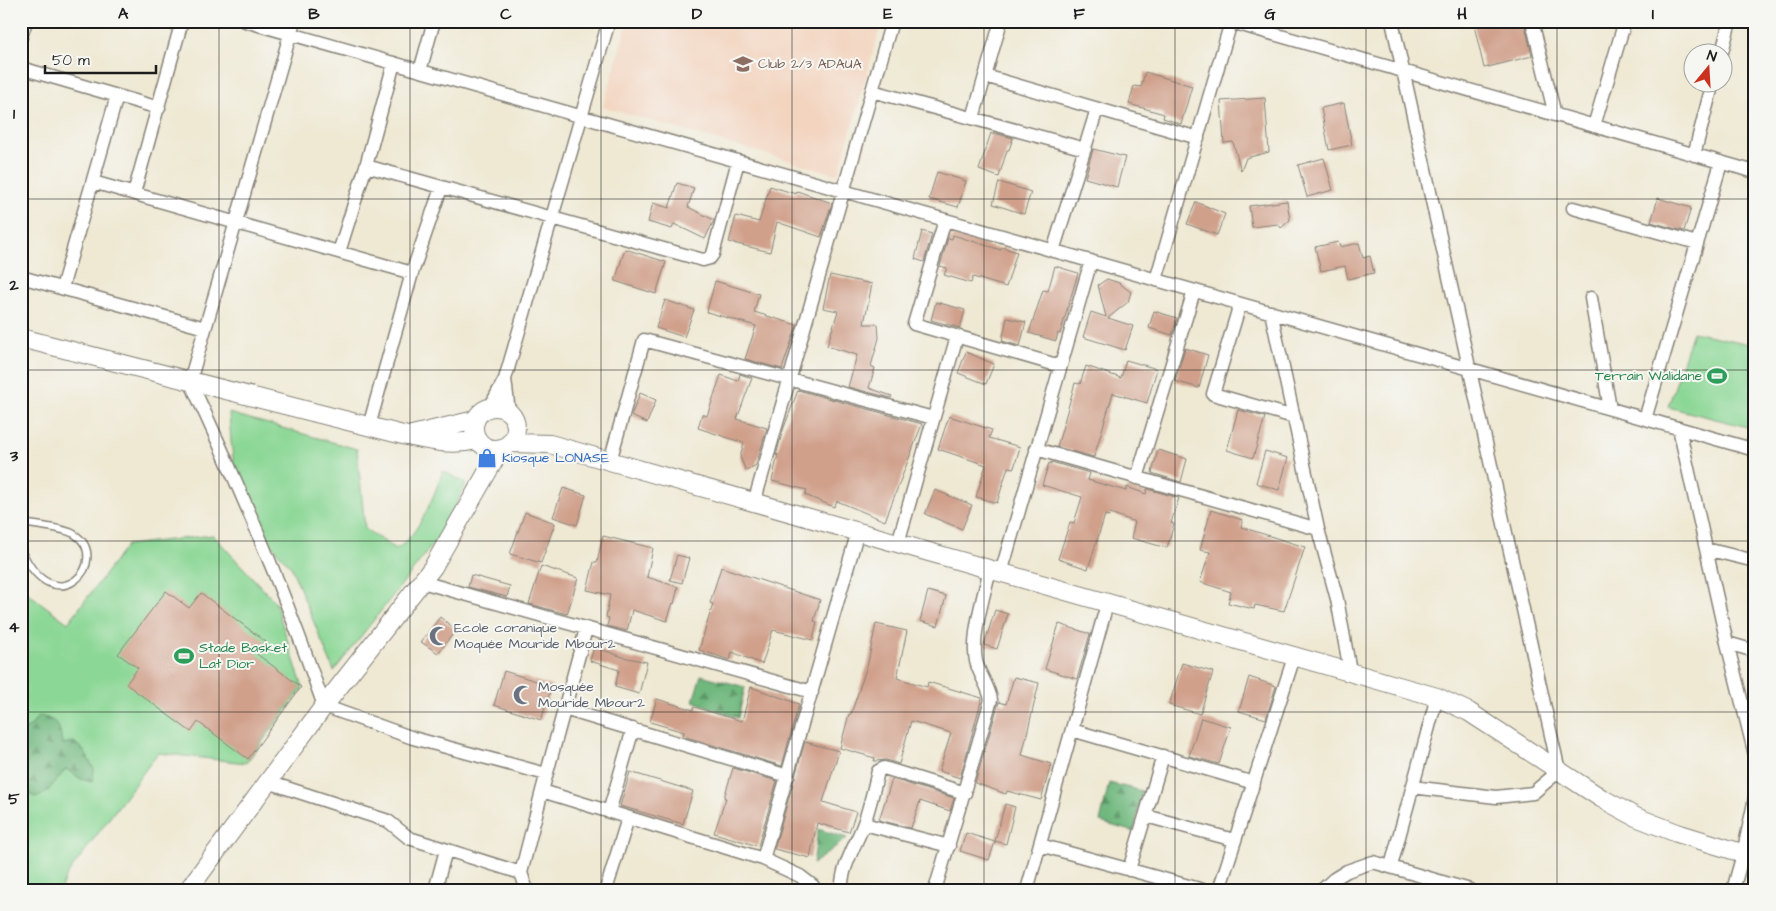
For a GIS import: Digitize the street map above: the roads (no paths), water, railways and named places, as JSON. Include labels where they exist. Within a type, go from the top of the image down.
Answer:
[{"type":"street","points":[[21,37],[26,21]]},
{"type":"street","points":[[134,193],[182,21]]},
{"type":"street","points":[[245,21],[1755,450]]},
{"type":"street","points":[[294,21],[190,381],[226,458],[285,599],[324,706]]},
{"type":"street","points":[[420,71],[434,21]]},
{"type":"street","points":[[490,407],[505,379],[609,21]]},
{"type":"street","points":[[754,503],[892,21]]},
{"type":"street","points":[[973,118],[1001,21]]},
{"type":"street","points":[[1392,21],[1559,772]]},
{"type":"street","points":[[1532,21],[1555,115]]},
{"type":"street","points":[[1594,126],[1625,21]]},
{"type":"street","points":[[1725,42],[1730,21]]},
{"type":"street","points":[[1156,280],[1230,22],[1755,172]]},
{"type":"street","points":[[340,252],[394,64]]},
{"type":"street","points":[[21,68],[159,108]]},
{"type":"street","points":[[985,76],[1198,138]]},
{"type":"street","points":[[872,90],[1084,149]]},
{"type":"street","points":[[1694,155],[1711,92]]},
{"type":"street","points":[[62,288],[117,96]]},
{"type":"street","points":[[1053,251],[1097,109]]},
{"type":"street","points":[[366,166],[702,260],[710,258],[713,254],[738,161]]},
{"type":"street","points":[[1645,419],[1721,163]]},
{"type":"street","points":[[93,182],[412,273]]},
{"type":"street","points":[[369,426],[412,273],[441,188]]},
{"type":"street","points":[[1572,208],[1697,243]]},
{"type":"street","points":[[945,220],[914,324],[1060,366]]},
{"type":"street","points":[[936,890],[992,700],[990,690],[976,662],[975,641],[1036,449],[1091,262]]},
{"type":"street","points":[[21,277],[205,328]]},
{"type":"street","points":[[1137,478],[1194,291]]},
{"type":"street","points":[[1591,298],[1610,409]]},
{"type":"street","points":[[1240,304],[1213,394],[1294,417]]},
{"type":"street","points":[[1271,312],[1318,529],[1338,599],[1350,672]]},
{"type":"street","points":[[898,543],[957,336]]},
{"type":"street","points":[[21,338],[440,443],[479,442],[494,450],[506,446],[550,444],[1437,698],[1477,716],[1559,772],[1636,818],[1749,856]]},
{"type":"street","points":[[610,461],[644,340],[933,418]]},
{"type":"street","points":[[188,890],[324,706],[433,566],[484,480],[517,430],[505,379]]},
{"type":"street","points":[[407,436],[475,420],[484,410],[490,407],[504,408],[513,418],[550,444]]},
{"type":"street","points":[[475,420],[474,434],[479,442],[484,480]]},
{"type":"street","points":[[1679,428],[1727,643],[1755,755]]},
{"type":"street","points":[[1036,449],[1318,529]]},
{"type":"street","points":[[764,859],[858,531]]},
{"type":"street","points":[[1706,549],[1755,561]]},
{"type":"street","points":[[422,582],[812,692]]},
{"type":"street","points":[[1027,890],[1108,604]]},
{"type":"street","points":[[526,890],[521,874],[586,629]]},
{"type":"street","points":[[1727,643],[1755,651]]},
{"type":"street","points":[[1219,890],[1294,657]]},
{"type":"street","points":[[1391,866],[1437,698]]},
{"type":"street","points":[[324,706],[413,738],[546,774]]},
{"type":"street","points":[[564,709],[788,776]]},
{"type":"street","points":[[608,812],[632,729]]},
{"type":"street","points":[[1072,730],[1254,783]]},
{"type":"street","points":[[1129,870],[1163,756]]},
{"type":"street","points":[[842,890],[841,884],[847,863],[864,824],[878,771],[881,768],[965,793]]},
{"type":"street","points":[[1412,787],[1496,797],[1533,793],[1559,772]]},
{"type":"street","points":[[268,782],[388,821],[409,838],[521,874]]},
{"type":"street","points":[[542,791],[764,859],[800,876],[813,886],[814,890]]},
{"type":"street","points":[[1733,890],[1749,856],[1755,798]]},
{"type":"street","points":[[1146,816],[1234,840]]},
{"type":"street","points":[[606,890],[628,818]]},
{"type":"street","points":[[864,824],[949,846]]},
{"type":"street","points":[[1040,845],[1203,890]]},
{"type":"street","points":[[435,890],[446,850]]},
{"type":"street","points":[[1322,890],[1334,879],[1359,866],[1373,862],[1470,890]]},
{"type":"lane","points":[[21,523],[67,531],[75,535],[82,542],[86,550],[87,560],[81,575],[72,583],[62,586],[53,585],[37,575],[28,563],[21,548]]},
{"type":"place","name":"Club 2/3 ADAUA","points":[[743,64]]},
{"type":"place","name":"Terrain Walidane","points":[[1717,376]]},
{"type":"place","name":"Kiosque LONASE","points":[[487,458]]},
{"type":"place","name":"Ecole coranique Moquée Mouride Mbour2","points":[[439,636]]},
{"type":"place","name":"Stade Basket Lat Dior","points":[[184,656]]},
{"type":"place","name":"Mosquée Mouride Mbour2","points":[[523,695]]}]
